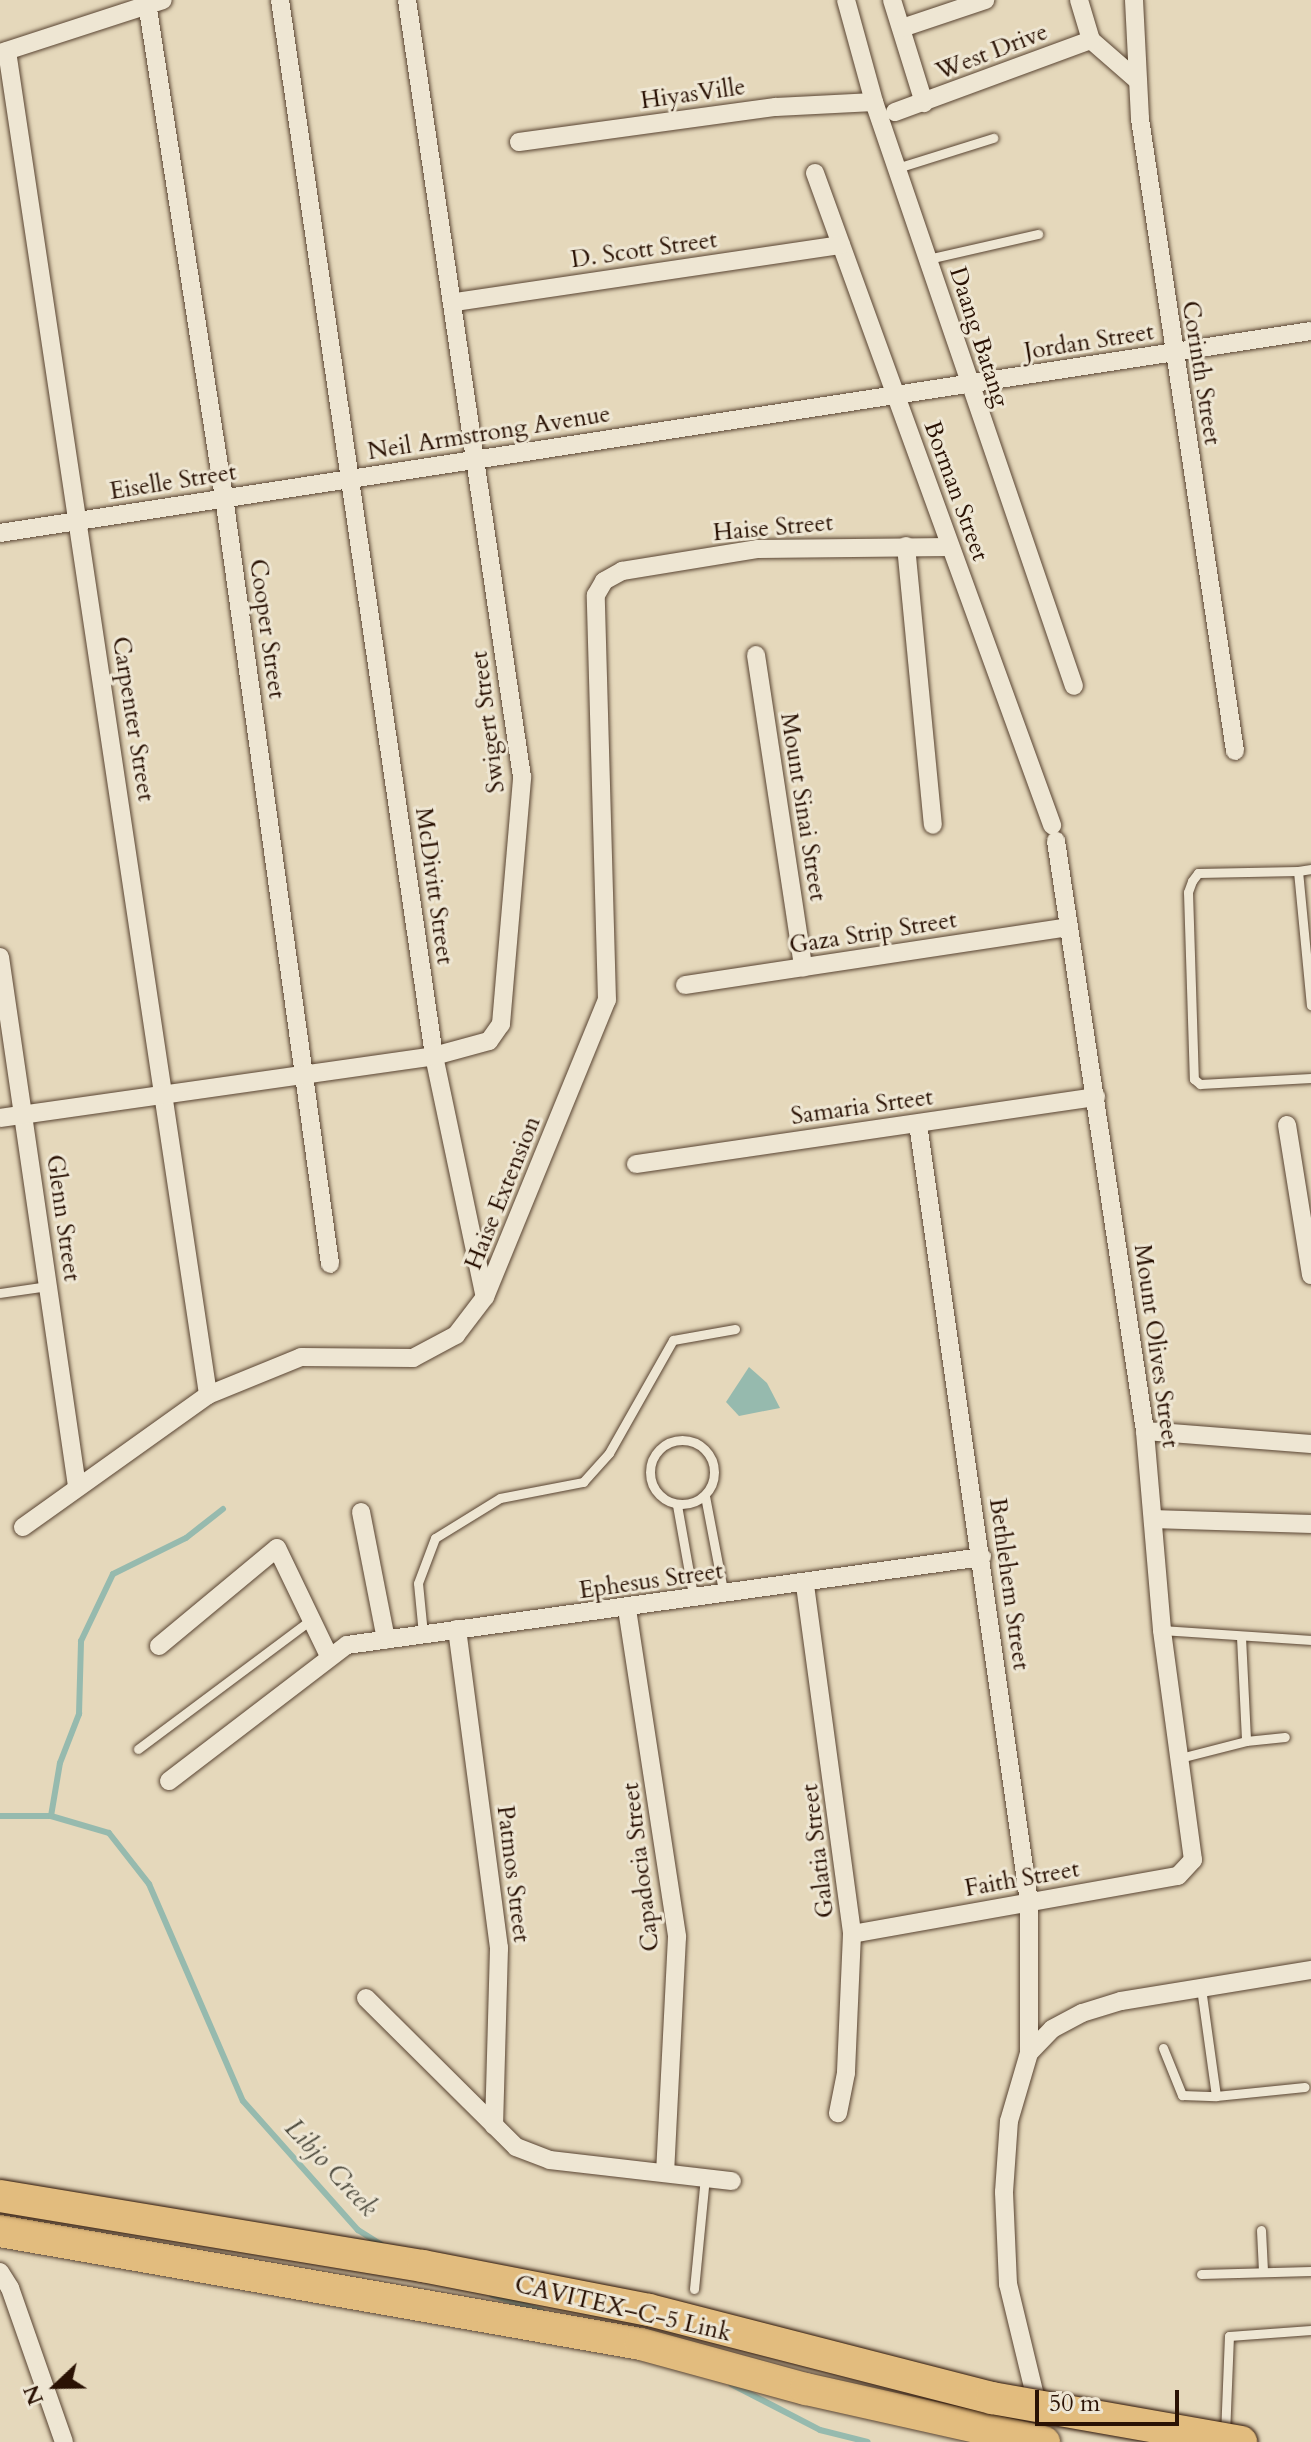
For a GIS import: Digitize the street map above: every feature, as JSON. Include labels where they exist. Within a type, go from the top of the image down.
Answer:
[{"type":"highway","name":"CAVITEX–C-5 Link","points":[[0,2196],[423,2266],[649,2310],[992,2398],[1241,2442]]},
{"type":"highway","name":"CAVITEX–C-5 Link","points":[[0,2231],[641,2344],[806,2389],[1044,2435]]},
{"type":"street","name":"Neil Armstrong Avenue","points":[[280,0],[353,478],[968,383]]},
{"type":"street","name":"Swigert Street","points":[[0,1118],[434,1056],[489,1041],[501,1024],[521,800],[455,302],[407,0]]},
{"type":"street","name":"Daang Batang","points":[[846,0],[874,102],[1074,686]]},
{"type":"street","points":[[892,0],[924,103]]},
{"type":"street","points":[[902,28],[985,0]]},
{"type":"street","points":[[1079,0],[1091,40],[1138,81]]},
{"type":"street","name":"Corinth Street","points":[[1134,0],[1138,81],[1173,353],[1235,751]]},
{"type":"street","points":[[4,52],[155,2]]},
{"type":"street","name":"Cooper Street","points":[[155,2],[307,1073],[330,1264]]},
{"type":"street","name":"West Drive","points":[[895,112],[1091,40]]},
{"type":"street","name":"Carpenter Street","points":[[4,52],[79,521],[208,1395]]},
{"type":"street","name":"HiyasVille","points":[[519,142],[776,107],[874,102]]},
{"type":"street","name":"Borman Street","points":[[815,173],[1054,833]]},
{"type":"street","name":"D. Scott Street","points":[[455,302],[841,245]]},
{"type":"street","name":"Jordan Street","points":[[968,383],[1311,331]]},
{"type":"street","name":"Eiselle Street","points":[[0,533],[353,478]]},
{"type":"street","name":"McDivitt Street","points":[[353,478],[434,1056],[485,1297]]},
{"type":"street","points":[[906,546],[933,825]]},
{"type":"street","name":"Haise Street","points":[[604,581],[622,571],[758,549],[950,547]]},
{"type":"street","name":"Haise Extension","points":[[23,1527],[208,1395],[301,1357],[413,1358],[456,1335],[485,1297],[607,1000],[596,595],[604,581]]},
{"type":"street","name":"Mount Sinai Street","points":[[756,655],[803,967]]},
{"type":"street","name":"Mount Olives Street","points":[[1054,833],[1145,1431],[1162,1630],[1193,1860]]},
{"type":"street","name":"Gaza Strip Street","points":[[685,985],[1068,927]]},
{"type":"street","name":"Glenn Street","points":[[0,957],[77,1486]]},
{"type":"street","name":"Samaria Srteet","points":[[636,1164],[1096,1097]]},
{"type":"street","name":"Bethlehem Street","points":[[918,1124],[1029,1902],[1029,2053]]},
{"type":"street","points":[[1287,1125],[1311,1275]]},
{"type":"street","points":[[1145,1431],[1311,1444]]},
{"type":"street","points":[[361,1512],[386,1640]]},
{"type":"street","points":[[1153,1519],[1311,1524]]},
{"type":"street","points":[[159,1646],[277,1548],[283,1549],[329,1656]]},
{"type":"street","name":"Ephesus Street","points":[[169,1781],[347,1645],[805,1585],[982,1557]]},
{"type":"street","name":"Galatia Street","points":[[805,1585],[852,1934],[846,2073],[838,2113]]},
{"type":"street","name":"Capadocia Street","points":[[627,1609],[677,1937],[665,2170]]},
{"type":"street","name":"Patmos Street","points":[[457,1629],[499,1948],[494,2126]]},
{"type":"street","name":"Faith Street","points":[[852,1934],[1178,1876],[1193,1860]]},
{"type":"street","points":[[1158,2442],[1139,2429],[1044,2435],[1008,2284],[1006,2245],[1009,2121],[1029,2053],[1052,2029],[1082,2013],[1201,1988],[1311,1970]]},
{"type":"street","points":[[366,1998],[516,2147],[550,2160],[665,2170],[732,2181]]},
{"type":"street","points":[[0,2272],[10,2288],[64,2442]]},
{"type":"lane","points":[[897,168],[993,138]]},
{"type":"lane","points":[[928,259],[1038,234]]},
{"type":"lane","points":[[1311,869],[1198,873],[1188,892],[1194,1079],[1200,1084],[1311,1078]]},
{"type":"lane","points":[[1298,871],[1311,1005]]},
{"type":"lane","points":[[0,1293],[48,1286]]},
{"type":"lane","points":[[423,1634],[418,1583],[435,1538],[500,1498],[583,1482],[609,1453],[673,1340],[735,1329]]},
{"type":"lane","points":[[705,1496],[677,1505],[659,1495],[650,1477],[653,1457],[668,1443],[687,1440],[705,1450],[714,1468],[705,1496],[724,1596]]},
{"type":"lane","points":[[677,1505],[694,1600]]},
{"type":"lane","points":[[138,1749],[312,1619]]},
{"type":"lane","points":[[1162,1630],[1311,1640]]},
{"type":"lane","points":[[1241,1637],[1246,1741]]},
{"type":"lane","points":[[1180,1758],[1246,1741],[1285,1737]]},
{"type":"lane","points":[[1201,1988],[1216,2096]]},
{"type":"lane","points":[[1163,2048],[1182,2095],[1216,2096],[1305,2087]]},
{"type":"lane","points":[[694,2289],[705,2176]]},
{"type":"lane","points":[[1261,2230],[1263,2271]]},
{"type":"lane","points":[[1201,2274],[1311,2271]]},
{"type":"lane","points":[[1225,2442],[1229,2336],[1311,2330]]},
{"type":"water","points":[[749,1367],[767,1383],[780,1408],[739,1416],[726,1402]]},
{"type":"waterway","points":[[51,1816],[60,1763],[79,1714],[81,1641],[113,1574],[186,1538],[223,1509]]},
{"type":"waterway","name":"Libjo Creek","points":[[0,1816],[51,1816],[109,1833],[149,1884],[243,2101],[358,2230],[384,2246]]},
{"type":"waterway","name":"Libjo Creek","points":[[492,2295],[542,2311]]},
{"type":"waterway","name":"Libjo Creek","points":[[731,2384],[820,2430],[868,2442]]}]
